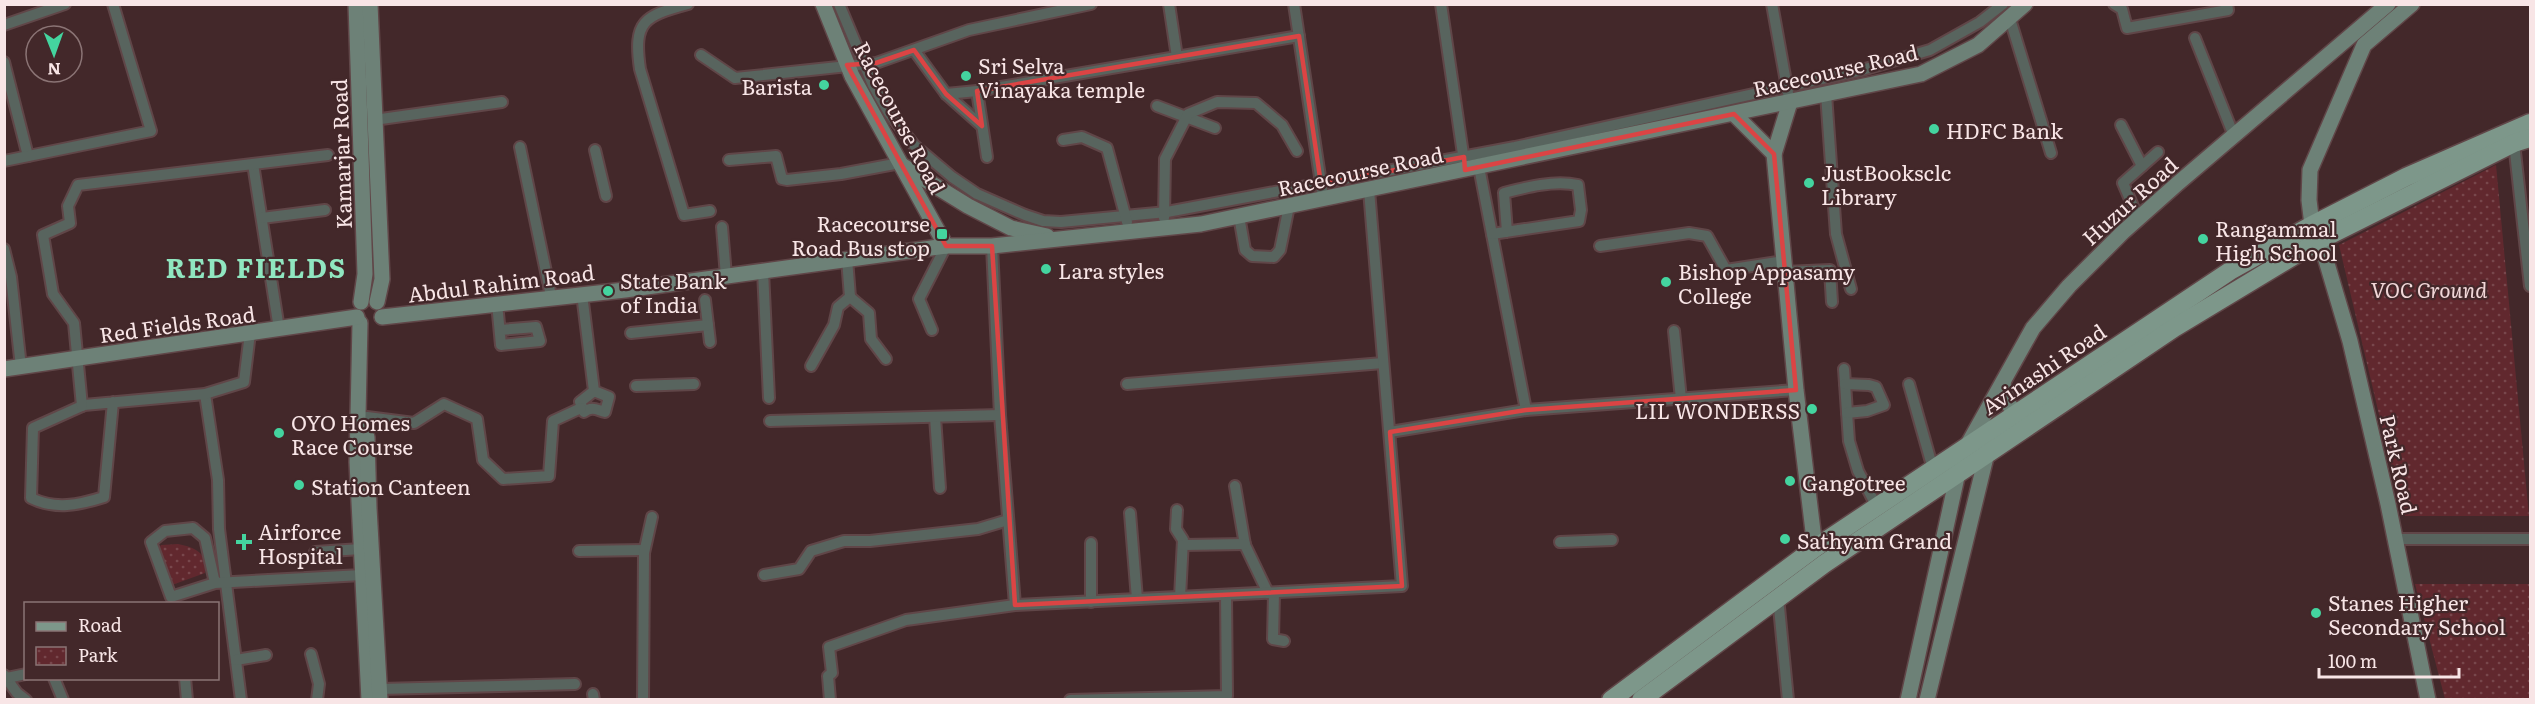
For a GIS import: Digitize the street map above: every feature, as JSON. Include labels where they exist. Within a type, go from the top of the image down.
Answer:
[{"type":"main road","name":"Kamarjar Road","points":[[356,4],[368,314],[357,462],[362,575],[376,696]]},
{"type":"main road","name":"Kamarjar Road","points":[[368,314],[382,279],[370,4]]},
{"type":"main road","name":"Racecourse Road","points":[[830,5],[847,65],[946,246],[992,246],[1056,239],[1127,224],[1164,220],[1201,224],[1289,206],[1322,191],[1369,190],[1469,164],[1734,114],[1921,74],[1978,45],[2007,12],[2025,4]]},
{"type":"main road","name":"Huzur Road","points":[[1908,699],[1957,474],[1966,447],[2033,327],[2069,286],[2138,218],[2234,136],[2363,36],[2388,4]]},
{"type":"main road","points":[[2363,36],[2412,4]]},
{"type":"main road","name":"Park Road","points":[[2363,36],[2364,45],[2310,170],[2309,200],[2316,232],[2349,341],[2395,539],[2428,699]]},
{"type":"main road","points":[[1790,102],[1774,154],[1796,390],[1815,548]]},
{"type":"main road","points":[[1734,114],[1774,154]]},
{"type":"main road","name":"Avinashi Road","points":[[1641,699],[1778,597],[2316,232],[2406,177],[2530,123]]},
{"type":"main road","name":"Avinashi Road","points":[[1611,699],[1815,548],[2230,271],[2522,141]]},
{"type":"main road","points":[[901,164],[968,206],[1011,228],[1056,239]]},
{"type":"main road","name":"Abdul Rahim Road","points":[[368,314],[582,294],[946,246]]},
{"type":"main road","name":"Red Fields Road","points":[[4,369],[368,314]]},
{"type":"main road","points":[[368,314],[367,417],[376,696]]},
{"type":"main road","points":[[2003,384],[2006,402],[2012,410],[2032,417],[2045,415]]},
{"type":"main road","points":[[1927,699],[1994,429]]},
{"type":"street","points":[[4,24],[65,4]]},
{"type":"street","points":[[4,161],[151,131],[113,4]]},
{"type":"street","points":[[688,4],[660,12],[647,20],[639,31],[636,44],[640,69],[684,215],[710,211]]},
{"type":"street","points":[[701,55],[735,78],[876,63],[969,30],[1091,4]]},
{"type":"street","points":[[1169,4],[1177,57]]},
{"type":"street","points":[[1294,4],[1322,191]]},
{"type":"street","points":[[1441,4],[1469,164],[1492,234],[1526,410]]},
{"type":"street","points":[[1772,4],[1790,102]]},
{"type":"street","points":[[2114,4],[2122,9],[2127,28],[2228,10],[2227,4]]},
{"type":"street","points":[[830,5],[889,113],[914,145],[952,177],[977,194],[1043,221],[1127,224],[1107,148],[1082,137],[1063,140]]},
{"type":"street","points":[[1297,151],[1282,125],[1256,103],[1217,102],[1188,114],[1165,159],[1164,220],[1469,164],[1787,86],[1862,70],[1930,50],[1980,22],[2007,12],[2051,153]]},
{"type":"street","points":[[946,94],[977,91],[1299,36]]},
{"type":"street","points":[[2195,38],[2234,136]]},
{"type":"street","points":[[914,50],[946,94],[982,126]]},
{"type":"street","points":[[4,62],[28,156]]},
{"type":"street","points":[[977,91],[987,157]]},
{"type":"street","points":[[1826,94],[1836,234],[1851,289]]},
{"type":"street","points":[[374,120],[502,102]]},
{"type":"street","points":[[1157,106],[1215,128]]},
{"type":"street","points":[[2121,125],[2142,166]]},
{"type":"street","points":[[2522,141],[2530,286]]},
{"type":"street","points":[[520,147],[551,296]]},
{"type":"street","points":[[595,150],[606,196]]},
{"type":"street","points":[[2138,218],[2123,183],[2158,152]]},
{"type":"street","points":[[82,406],[74,323],[53,294],[42,235],[70,223],[68,206],[78,185],[327,155]]},
{"type":"street","points":[[729,160],[776,156],[782,178],[787,180],[901,164]]},
{"type":"street","points":[[253,164],[279,329]]},
{"type":"street","points":[[1492,234],[1507,232],[1579,221],[1581,210],[1578,185],[1568,183],[1549,185],[1504,193],[1507,232]]},
{"type":"street","points":[[830,699],[828,676],[832,673],[832,660],[829,647],[906,620],[1015,605],[1402,586],[1369,190]]},
{"type":"street","points":[[1239,216],[1245,250],[1252,256],[1274,257],[1280,250],[1289,206]]},
{"type":"street","points":[[261,218],[325,210]]},
{"type":"street","points":[[722,228],[726,276]]},
{"type":"street","points":[[1600,246],[1689,233],[1707,236],[1726,270],[1784,267],[1830,270],[1832,302]]},
{"type":"street","points":[[932,330],[919,299],[946,246]]},
{"type":"street","points":[[992,246],[1000,415],[1015,605]]},
{"type":"street","points":[[4,249],[21,367]]},
{"type":"street","points":[[847,259],[850,297],[869,313],[871,339],[886,359]]},
{"type":"street","points":[[763,271],[769,398]]},
{"type":"street","points":[[582,294],[594,390]]},
{"type":"street","points":[[811,366],[834,325],[838,307],[850,297]]},
{"type":"street","points":[[705,300],[710,342]]},
{"type":"street","points":[[497,303],[500,330]]},
{"type":"street","points":[[631,333],[708,325]]},
{"type":"street","points":[[1674,331],[1681,399]]},
{"type":"street","points":[[113,402],[104,496],[79,505],[44,505],[31,498],[33,428],[82,406],[113,402],[205,394],[244,382],[250,333]]},
{"type":"street","points":[[1127,384],[1383,363]]},
{"type":"street","points":[[1844,369],[1849,441],[1858,471],[1877,507]]},
{"type":"street","points":[[636,386],[694,384]]},
{"type":"street","points":[[1845,384],[1876,387],[1884,405],[1866,411],[1847,413]]},
{"type":"street","points":[[1909,384],[1933,469]]},
{"type":"street","points":[[594,390],[609,398],[605,412],[598,409],[588,409],[584,412],[581,408],[580,402],[594,390]]},
{"type":"street","points":[[1389,432],[1526,410],[1796,390]]},
{"type":"street","points":[[205,394],[218,480],[219,529],[241,699]]},
{"type":"street","points":[[367,417],[414,423],[444,404],[453,408],[477,419],[483,460],[503,479],[549,476],[553,421],[581,408]]},
{"type":"street","points":[[770,421],[1000,415]]},
{"type":"street","points":[[935,417],[940,488]]},
{"type":"street","points":[[1235,486],[1245,544],[1271,593],[1273,639],[1284,641]]},
{"type":"street","points":[[1177,510],[1176,530],[1183,540],[1180,597]]},
{"type":"street","points":[[1130,513],[1137,599]]},
{"type":"street","points":[[643,699],[644,550],[652,517]]},
{"type":"street","points":[[764,575],[799,569],[811,551],[844,541],[870,541],[978,529],[1008,520]]},
{"type":"street","points":[[215,583],[205,538],[193,528],[165,531],[151,542],[171,597],[215,583],[362,575]]},
{"type":"street","points":[[2395,539],[2530,539]]},
{"type":"street","points":[[1560,542],[1612,540]]},
{"type":"street","points":[[1091,543],[1091,602]]},
{"type":"street","points":[[1183,545],[1245,544]]},
{"type":"street","points":[[315,552],[361,549]]},
{"type":"street","points":[[579,551],[644,550]]},
{"type":"street","points":[[1070,699],[1227,696],[1226,595]]},
{"type":"street","points":[[1778,597],[1788,699]]},
{"type":"street","points":[[311,654],[319,684],[317,699]]},
{"type":"street","points":[[236,660],[266,655]]},
{"type":"street","points":[[24,674],[6,677],[16,693],[26,699]]},
{"type":"street","points":[[55,680],[63,699]]},
{"type":"street","points":[[185,680],[188,699]]},
{"type":"street","points":[[376,696],[575,684]]},
{"type":"highlighted area","points":[[1299,36],[1321,184],[1464,157],[1465,170],[1734,114],[1774,154],[1796,390],[1526,410],[1390,432],[1402,586],[1015,605],[992,246],[946,246],[847,65],[876,63],[914,50],[946,94],[982,126],[977,91]]},
{"type":"green space","name":"VOC Ground","points":[[2496,165],[2529,516],[2403,516],[2339,245]]},
{"type":"green space","points":[[178,544],[199,552],[204,560],[205,573],[172,585],[159,548],[161,545]]},
{"type":"green space","points":[[2415,584],[2530,584],[2530,699],[2445,699]]},
{"type":"place","name":"Sri Selva Vinayaka temple","points":[[966,76]]},
{"type":"place","name":"Barista","points":[[824,85]]},
{"type":"place","name":"HDFC Bank","points":[[1934,129]]},
{"type":"place","name":"JustBooksclc Library","points":[[1809,183]]},
{"type":"place","name":"Racecourse Road Bus stop","points":[[942,234]]},
{"type":"place","name":"Rangammal High School","points":[[2203,239]]},
{"type":"place","name":"Lara styles","points":[[1046,269]]},
{"type":"place","name":"Bishop Appasamy College","points":[[1666,282]]},
{"type":"place","name":"State Bank of India","points":[[608,291]]},
{"type":"place","name":"LIL WONDERSS","points":[[1812,409]]},
{"type":"place","name":"OYO Homes Race Course","points":[[279,433]]},
{"type":"place","name":"Gangotree","points":[[1790,481]]},
{"type":"place","name":"Station Canteen","points":[[299,485]]},
{"type":"place","name":"Sathyam Grand","points":[[1785,539]]},
{"type":"place","name":"Airforce Hospital","points":[[244,542]]},
{"type":"place","name":"Stanes Higher Secondary School","points":[[2316,613]]},
{"type":"district","name":"RED FIELDS","points":[[256,266]]}]
